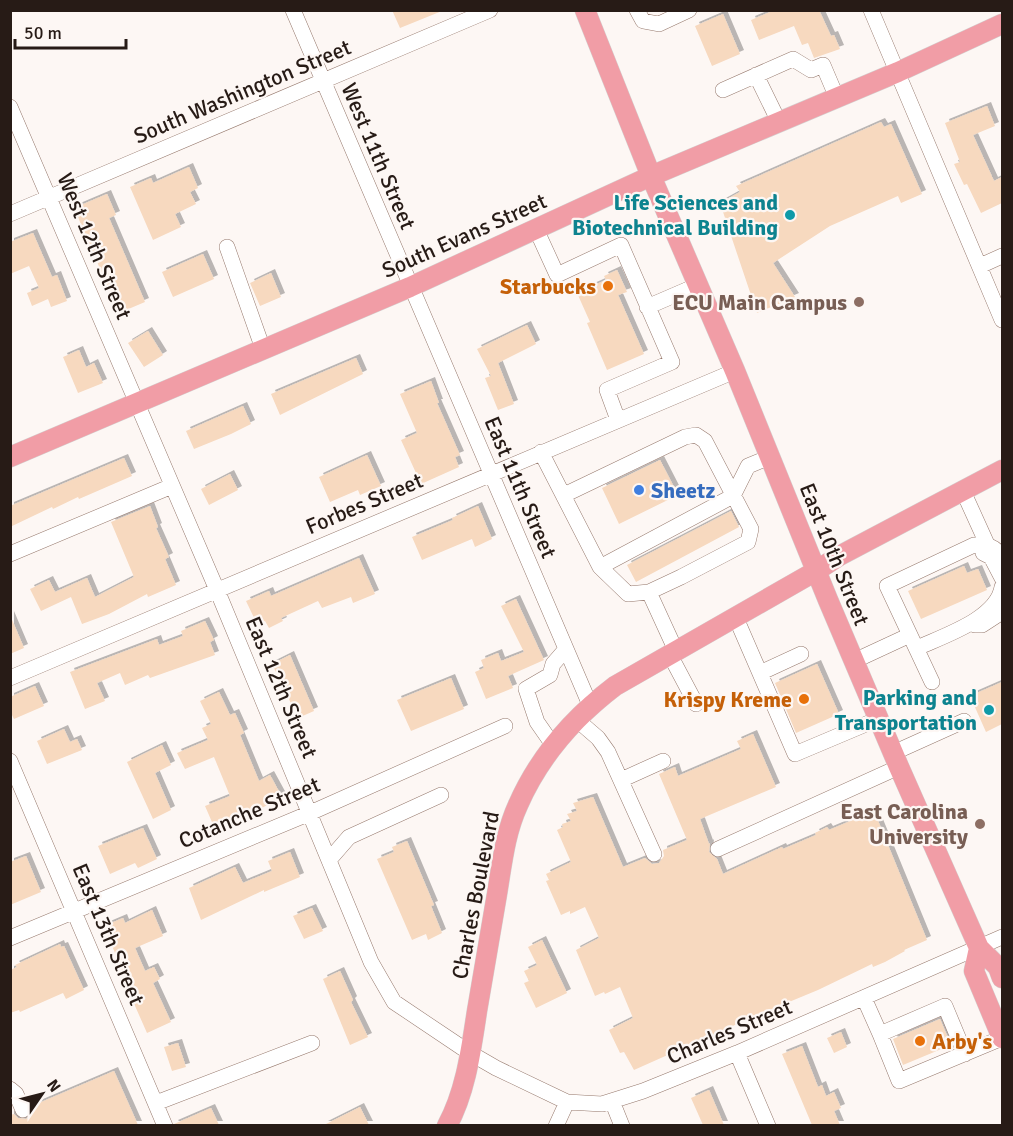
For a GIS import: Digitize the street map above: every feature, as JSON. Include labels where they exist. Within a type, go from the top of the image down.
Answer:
[{"type":"main road","name":"East 10th Street","points":[[585,10],[651,176],[735,371],[878,719],[979,948],[998,967],[1002,978]]},
{"type":"main road","name":"South Evans Street","points":[[10,457],[410,287],[651,176],[898,72],[1002,24]]},
{"type":"main road","points":[[816,571],[839,556],[1002,470]]},
{"type":"main road","name":"Charles Boulevard","points":[[447,1125],[459,1100],[470,1053],[506,840],[517,806],[535,771],[553,745],[576,719],[615,686],[816,571]]},
{"type":"main road","name":"East 10th Street","points":[[979,948],[974,971],[1002,1038]]},
{"type":"street","name":"West 11th Street","points":[[293,10],[410,287]]},
{"type":"street","name":"South Washington Street","points":[[10,214],[490,10]]},
{"type":"street","points":[[637,10],[643,21],[659,24],[689,10]]},
{"type":"street","points":[[871,10],[1002,320]]},
{"type":"street","points":[[723,90],[793,59],[812,70],[823,65],[837,98]]},
{"type":"street","points":[[756,75],[778,122]]},
{"type":"street","name":"West 12th Street","points":[[10,107],[137,403]]},
{"type":"street","points":[[536,229],[557,275],[621,245],[672,362],[607,390],[618,420]]},
{"type":"street","points":[[227,247],[263,349]]},
{"type":"street","points":[[980,266],[1002,256]]},
{"type":"street","points":[[647,307],[698,285]]},
{"type":"street","name":"East 11th Street","points":[[410,287],[590,705]]},
{"type":"street","name":"Forbes Street","points":[[10,678],[735,371]]},
{"type":"street","name":"East 12th Street","points":[[137,403],[371,962],[394,1002],[470,1053]]},
{"type":"street","points":[[541,452],[600,567],[628,594],[649,592],[748,542],[751,529],[705,441],[696,435],[685,437],[564,495]]},
{"type":"street","points":[[600,567],[733,496],[748,466],[770,457]]},
{"type":"street","points":[[10,554],[172,486]]},
{"type":"street","points":[[963,491],[987,544],[999,552],[1002,558]]},
{"type":"street","points":[[894,582],[974,545],[987,544]]},
{"type":"street","points":[[894,582],[915,579],[972,554],[984,553],[991,557],[1002,578]]},
{"type":"street","points":[[894,582],[914,642],[932,682]]},
{"type":"street","points":[[854,661],[969,624],[998,600],[1002,587]]},
{"type":"street","points":[[649,592],[696,704]]},
{"type":"street","points":[[969,624],[982,625],[1002,612]]},
{"type":"street","points":[[736,618],[795,754],[878,719]]},
{"type":"street","points":[[553,745],[537,722],[526,689],[550,675],[553,664],[566,649]]},
{"type":"street","points":[[760,673],[801,654]]},
{"type":"street","points":[[576,719],[598,738],[608,752],[654,854]]},
{"type":"street","points":[[718,849],[896,760],[964,722]]},
{"type":"street","name":"Cotanche Street","points":[[10,939],[310,813],[505,726]]},
{"type":"street","name":"East 13th Street","points":[[10,761],[165,1125]]},
{"type":"street","points":[[621,780],[663,761]]},
{"type":"street","points":[[329,860],[349,837],[441,795]]},
{"type":"street","name":"Charles Street","points":[[470,1053],[567,1102],[602,1104],[643,1091],[737,1053],[1002,937]]},
{"type":"street","points":[[864,998],[899,1081],[1002,1038]]},
{"type":"street","points":[[880,1034],[945,1006],[965,1054]]},
{"type":"street","points":[[156,1103],[312,1042]]},
{"type":"street","points":[[737,1053],[768,1125]]},
{"type":"street","points":[[10,1089],[16,1094],[23,1110]]},
{"type":"street","points":[[612,1101],[622,1125]]},
{"type":"street","points":[[556,1125],[567,1102]]},
{"type":"building","points":[[392,10],[442,10],[442,11],[400,28]]},
{"type":"building","points":[[775,10],[819,10],[840,49],[814,58],[808,43],[802,45],[794,26],[759,40],[751,20]]},
{"type":"building","points":[[723,14],[740,54],[712,66],[695,26]]},
{"type":"building","points":[[987,106],[995,126],[973,135],[994,181],[1002,177],[1002,203],[981,213],[954,164],[960,162],[945,123]]},
{"type":"building","name":"Life Sciences and Biotechnical Building","points":[[881,122],[884,127],[891,124],[922,194],[901,203],[898,196],[830,226],[773,263],[795,297],[757,313],[720,203],[740,192],[736,186]]},
{"type":"building","points":[[189,167],[198,188],[190,192],[196,204],[175,214],[181,227],[153,240],[130,187],[151,178],[153,183]]},
{"type":"building","points":[[107,194],[116,215],[109,218],[145,302],[119,313],[74,208]]},
{"type":"building","points":[[33,233],[52,277],[57,275],[67,301],[51,307],[48,299],[32,306],[27,293],[39,288],[29,266],[10,274],[10,242]]},
{"type":"building","points":[[203,254],[214,279],[173,297],[162,272]]},
{"type":"building","points":[[617,270],[627,292],[618,295],[644,354],[607,370],[577,293],[606,280],[604,276]]},
{"type":"building","points":[[271,273],[281,297],[260,306],[250,283]]},
{"type":"building","points":[[527,325],[536,344],[498,363],[514,404],[498,410],[485,378],[491,376],[477,349]]},
{"type":"building","points":[[148,331],[163,355],[144,367],[128,343]]},
{"type":"building","points":[[79,350],[86,367],[94,363],[103,383],[78,393],[63,357]]},
{"type":"building","points":[[356,358],[363,374],[280,415],[271,394]]},
{"type":"building","points":[[431,381],[439,403],[437,403],[460,455],[455,457],[459,467],[421,484],[401,440],[417,433],[400,394]]},
{"type":"building","points":[[243,406],[251,424],[194,449],[186,431]]},
{"type":"building","points":[[367,455],[381,486],[360,495],[358,490],[330,502],[319,477]]},
{"type":"building","points":[[124,458],[132,476],[79,499],[78,497],[53,509],[52,507],[10,527],[10,506]]},
{"type":"building","name":"Sheetz","points":[[660,460],[678,495],[619,524],[602,488]]},
{"type":"building","points":[[230,474],[238,490],[209,505],[201,489]]},
{"type":"building","points":[[150,506],[158,527],[156,528],[169,557],[165,559],[176,585],[148,597],[147,594],[109,614],[82,624],[71,597],[41,611],[30,589],[49,580],[55,592],[87,578],[95,597],[134,577],[111,522]]},
{"type":"building","points":[[478,506],[492,539],[475,547],[472,539],[422,560],[412,537],[453,520],[452,518]]},
{"type":"building","name":"Sheetz","points":[[731,511],[739,527],[636,582],[627,565]]},
{"type":"building","points":[[359,558],[375,594],[353,603],[351,597],[322,608],[318,601],[281,618],[283,621],[269,628],[265,621],[257,624],[246,601],[269,591],[271,596]]},
{"type":"building","points":[[964,566],[967,573],[978,569],[987,590],[921,619],[908,591]]},
{"type":"building","points":[[516,599],[544,660],[508,676],[513,688],[486,699],[475,672],[484,668],[481,660],[498,653],[501,661],[524,652],[501,606]]},
{"type":"building","points":[[10,615],[24,648],[10,654]]},
{"type":"building","points":[[205,621],[214,640],[210,642],[215,655],[150,678],[148,675],[125,685],[120,673],[97,683],[105,701],[85,709],[70,672],[157,639],[159,645],[183,636],[181,631]]},
{"type":"building","points":[[290,655],[314,711],[298,718],[272,664]]},
{"type":"building","name":"Krispy Kreme","points":[[817,664],[839,714],[796,733],[775,683]]},
{"type":"building","points":[[451,678],[464,709],[411,731],[397,700]]},
{"type":"building","name":"Parking and Transportation","points":[[1002,682],[1002,724],[986,732],[970,696]]},
{"type":"building","points":[[35,686],[44,706],[14,719],[10,711],[10,697]]},
{"type":"building","points":[[219,692],[230,715],[235,713],[244,733],[240,735],[259,781],[270,775],[282,797],[249,815],[215,829],[205,806],[230,796],[214,757],[185,769],[177,753],[208,740],[202,728],[211,724],[200,701]]},
{"type":"building","points":[[64,729],[70,742],[77,739],[82,750],[47,764],[37,741]]},
{"type":"building","points":[[753,734],[776,787],[700,819],[710,843],[709,852],[717,859],[723,874],[782,847],[783,849],[816,835],[815,833],[827,827],[829,830],[874,811],[927,940],[904,950],[885,962],[873,967],[872,964],[634,1070],[624,1052],[620,1053],[609,1030],[633,1018],[620,987],[595,996],[576,950],[599,938],[585,907],[570,914],[570,911],[561,915],[546,881],[549,880],[546,874],[571,862],[557,830],[563,827],[562,824],[571,821],[567,814],[577,811],[573,803],[593,797],[623,867],[645,858],[652,864],[659,863],[664,856],[663,850],[687,840],[659,774],[675,767],[678,776],[741,749],[737,741]]},
{"type":"building","points":[[162,745],[171,765],[155,773],[171,810],[153,819],[127,762]]},
{"type":"building","points":[[143,828],[157,859],[138,868],[135,863],[110,874],[98,846]]},
{"type":"building","points":[[407,841],[434,905],[431,906],[442,933],[428,940],[426,934],[412,940],[377,859],[394,852],[392,847]]},
{"type":"building","points":[[290,852],[300,877],[264,892],[264,890],[201,920],[189,888],[235,867],[243,883],[272,871],[268,861]]},
{"type":"building","points":[[26,856],[41,892],[10,905],[10,862]]},
{"type":"building","points":[[312,908],[323,931],[304,939],[293,916]]},
{"type":"building","points":[[152,910],[163,936],[135,948],[145,971],[154,967],[160,979],[153,983],[171,1022],[147,1033],[124,981],[126,980],[104,926],[123,918],[125,923]]},
{"type":"building","points":[[542,940],[567,993],[536,1008],[524,983],[529,981],[524,971],[537,965],[528,947]]},
{"type":"building","points":[[60,944],[61,947],[64,946],[84,990],[66,999],[63,993],[20,1012],[19,1010],[10,1013],[10,970],[17,967],[15,965]]},
{"type":"building","points":[[340,971],[353,1000],[351,1002],[368,1037],[350,1045],[323,979]]},
{"type":"building","name":"Arby's","points":[[940,1019],[951,1045],[903,1065],[893,1039]]},
{"type":"building","points":[[841,1032],[847,1047],[834,1053],[827,1038]]},
{"type":"building","points":[[178,1043],[186,1067],[172,1071],[164,1047]]},
{"type":"building","points":[[802,1046],[818,1087],[822,1085],[826,1096],[834,1092],[841,1108],[834,1111],[840,1125],[812,1125],[782,1054]]},
{"type":"building","points":[[114,1071],[138,1125],[10,1125],[10,1115],[14,1114],[18,1118],[26,1119],[31,1115],[32,1106]]},
{"type":"building","points":[[709,1090],[724,1125],[703,1125],[691,1098]]},
{"type":"building","points":[[360,1107],[369,1125],[324,1125]]},
{"type":"building","points":[[211,1108],[219,1125],[174,1124]]},
{"type":"place","name":"Life Sciences and Biotechnical Building","points":[[790,215]]},
{"type":"place","name":"Starbucks","points":[[608,286]]},
{"type":"place","name":"ECU Main Campus","points":[[859,302]]},
{"type":"place","name":"Sheetz","points":[[639,490]]},
{"type":"place","name":"Krispy Kreme","points":[[804,699]]},
{"type":"place","name":"Parking and Transportation","points":[[989,710]]},
{"type":"place","name":"East Carolina University","points":[[980,824]]},
{"type":"place","name":"Arby's","points":[[920,1041]]}]
